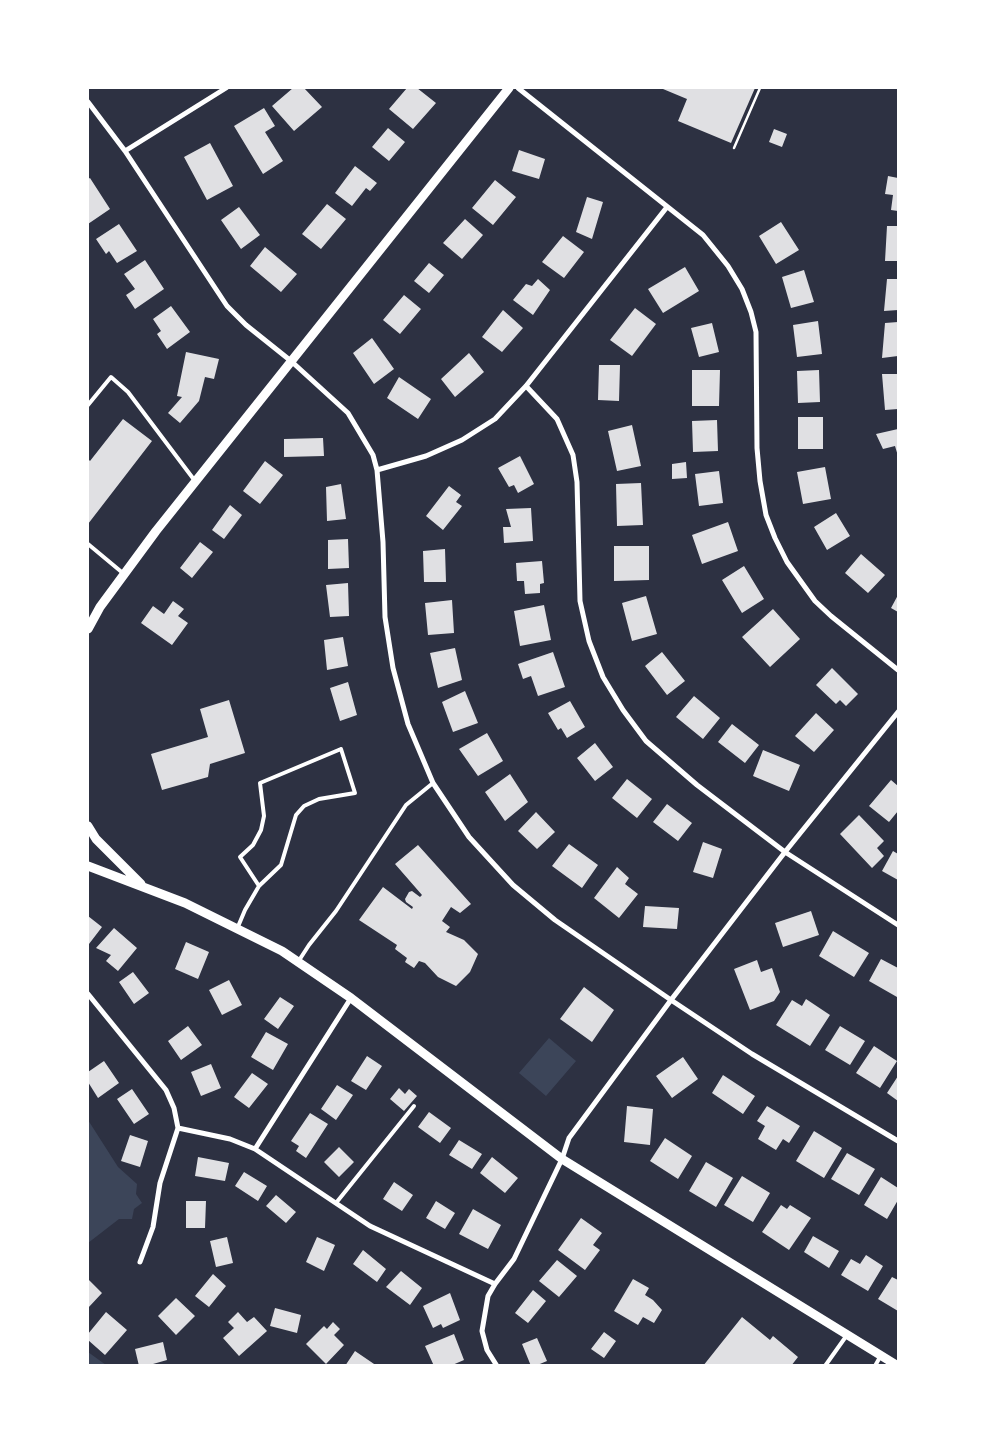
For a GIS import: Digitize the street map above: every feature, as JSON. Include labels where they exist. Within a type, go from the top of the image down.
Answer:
[{"type":"street","points":[[125,151],[226,88]]},
{"type":"street","points":[[88,629],[100,607],[195,481],[509,88]]},
{"type":"street","points":[[518,88],[703,235],[728,266],[742,289],[756,332],[756,448],[766,515],[775,538],[787,562],[816,601],[831,616],[898,670]]},
{"type":"street","points":[[88,102],[125,151],[227,306],[246,325],[291,361],[348,413],[373,455],[377,470],[383,542],[385,617],[393,668],[408,724],[434,783],[469,837],[513,885],[555,920],[752,1054],[898,1141]]},
{"type":"street","points":[[377,470],[426,456],[462,440],[495,419],[526,386],[667,207]]},
{"type":"street","points":[[526,386],[557,419],[573,455],[577,482],[580,601],[589,641],[603,677],[623,710],[646,741],[697,785],[785,852],[898,925]]},
{"type":"street","points":[[497,1366],[487,1350],[482,1331],[488,1296],[514,1259],[562,1159],[569,1138],[671,1000],[785,852],[898,712]]},
{"type":"street","points":[[88,826],[96,839],[145,888]]},
{"type":"street","points":[[88,866],[185,903],[282,951],[351,998],[562,1159],[898,1366]]},
{"type":"street","points":[[88,994],[166,1090],[174,1108],[178,1128],[160,1183],[153,1227],[140,1262]]},
{"type":"street","points":[[255,1148],[351,998]]},
{"type":"street","points":[[178,1128],[230,1139],[255,1148],[370,1226],[495,1284]]},
{"type":"lane","points":[[88,405],[111,377],[128,392],[195,481]]},
{"type":"lane","points":[[88,544],[124,574]]},
{"type":"lane","points":[[237,929],[259,886],[281,865],[296,815],[304,806],[319,799],[355,793],[341,749],[260,783],[264,816],[261,830],[253,845],[240,857],[259,886]]},
{"type":"lane","points":[[298,962],[336,911],[406,805],[434,783]]},
{"type":"lane","points":[[336,1203],[414,1106]]},
{"type":"lane","points":[[825,1366],[848,1334]]},
{"type":"lane","points":[[875,1366],[882,1355]]},
{"type":"path","points":[[734,148],[760,88]]},
{"type":"shaded area","points":[[549,1038],[576,1061],[546,1096],[519,1073]]},
{"type":"shaded area","points":[[88,1120],[118,1167],[137,1184],[136,1194],[142,1203],[134,1209],[132,1219],[119,1219],[88,1243]]},
{"type":"shaded area","points":[[88,1352],[106,1365],[88,1365]]},
{"type":"building","points":[[293,88],[304,88],[322,107],[294,131],[272,106]]},
{"type":"building","points":[[407,88],[417,88],[436,103],[413,129],[389,109]]},
{"type":"building","points":[[664,88],[755,88],[731,143],[678,121],[687,99]]},
{"type":"building","points":[[264,108],[275,126],[265,132],[283,161],[263,174],[234,126]]},
{"type":"building","points":[[388,128],[405,142],[389,161],[372,147]]},
{"type":"building","points":[[774,129],[787,134],[782,147],[769,142]]},
{"type":"building","points":[[210,143],[233,186],[207,200],[184,157]]},
{"type":"building","points":[[519,150],[545,159],[539,179],[512,171]]},
{"type":"building","points":[[355,166],[377,183],[370,191],[366,188],[352,206],[335,193]]},
{"type":"building","points":[[888,176],[898,178],[898,211],[891,210],[893,195],[885,194]]},
{"type":"building","points":[[90,178],[110,209],[88,224],[88,179]]},
{"type":"building","points":[[495,180],[516,197],[493,225],[472,208]]},
{"type":"building","points":[[587,197],[603,202],[592,239],[576,232]]},
{"type":"building","points":[[327,204],[346,219],[321,249],[302,234]]},
{"type":"building","points":[[239,207],[260,235],[241,249],[221,220]]},
{"type":"building","points":[[465,219],[483,235],[462,259],[443,243]]},
{"type":"building","points":[[781,222],[799,250],[776,264],[759,236]]},
{"type":"building","points":[[119,224],[137,251],[117,263],[109,251],[106,254],[96,239]]},
{"type":"building","points":[[887,226],[898,226],[898,261],[885,261]]},
{"type":"building","points":[[563,236],[584,252],[564,278],[542,262]]},
{"type":"building","points":[[265,247],[297,274],[281,292],[250,266]]},
{"type":"building","points":[[145,260],[164,289],[135,309],[126,295],[135,289],[124,274]]},
{"type":"building","points":[[429,263],[444,275],[429,293],[414,281]]},
{"type":"building","points":[[685,267],[699,291],[663,313],[648,289]]},
{"type":"building","points":[[804,270],[814,302],[791,308],[782,277]]},
{"type":"building","points":[[538,279],[550,290],[533,315],[513,300],[526,284],[532,286]]},
{"type":"building","points":[[887,279],[898,279],[898,310],[884,311]]},
{"type":"building","points":[[404,295],[421,309],[400,334],[383,320]]},
{"type":"building","points":[[171,306],[190,332],[167,349],[157,334],[161,331],[153,319]]},
{"type":"building","points":[[635,308],[656,324],[632,356],[610,340]]},
{"type":"building","points":[[503,310],[523,328],[502,352],[482,337]]},
{"type":"building","points":[[818,321],[822,354],[797,357],[793,325]]},
{"type":"building","points":[[898,322],[898,356],[882,358],[885,323]]},
{"type":"building","points":[[712,323],[719,352],[699,357],[691,328]]},
{"type":"building","points":[[372,338],[394,369],[374,384],[353,353]]},
{"type":"building","points":[[186,352],[219,359],[214,379],[205,377],[199,401],[180,423],[168,413],[182,397],[177,396]]},
{"type":"building","points":[[469,353],[484,372],[455,397],[441,379]]},
{"type":"building","points":[[599,365],[620,365],[619,401],[598,400]]},
{"type":"building","points":[[692,370],[720,370],[719,406],[692,406]]},
{"type":"building","points":[[819,370],[820,402],[798,403],[797,371]]},
{"type":"building","points":[[882,374],[898,374],[898,409],[885,410]]},
{"type":"building","points":[[399,377],[431,399],[418,419],[387,398]]},
{"type":"building","points":[[798,417],[823,417],[823,449],[798,449]]},
{"type":"building","points":[[123,419],[152,441],[88,524],[88,459],[90,461]]},
{"type":"building","points":[[717,420],[718,451],[693,452],[692,421]]},
{"type":"building","points":[[632,425],[641,466],[617,471],[608,431]]},
{"type":"building","points":[[898,429],[898,456],[895,446],[883,449],[876,434]]},
{"type":"building","points":[[323,438],[324,456],[284,457],[284,439]]},
{"type":"building","points":[[520,456],[534,484],[518,493],[514,485],[509,487],[498,468]]},
{"type":"building","points":[[265,461],[283,475],[260,504],[243,491]]},
{"type":"building","points":[[686,462],[687,478],[672,479],[672,464]]},
{"type":"building","points":[[825,467],[831,499],[803,504],[797,472]]},
{"type":"building","points":[[719,471],[723,503],[699,506],[695,474]]},
{"type":"building","points":[[641,483],[643,525],[617,526],[616,484]]},
{"type":"building","points":[[341,484],[346,519],[327,521],[326,487]]},
{"type":"building","points":[[449,486],[461,495],[456,502],[462,506],[443,530],[426,516]]},
{"type":"building","points":[[230,505],[242,515],[224,539],[212,530]]},
{"type":"building","points":[[531,508],[533,541],[504,543],[503,527],[511,527],[506,509]]},
{"type":"building","points":[[836,513],[850,536],[827,550],[814,527]]},
{"type":"building","points":[[728,522],[738,551],[702,564],[692,535]]},
{"type":"building","points":[[348,539],[349,568],[328,569],[328,540]]},
{"type":"building","points":[[200,542],[213,552],[192,578],[180,568]]},
{"type":"building","points":[[614,546],[649,546],[649,580],[614,581]]},
{"type":"building","points":[[445,549],[446,582],[424,582],[423,551]]},
{"type":"building","points":[[861,554],[885,575],[868,593],[845,573]]},
{"type":"building","points":[[542,561],[544,583],[540,584],[540,593],[525,594],[524,581],[517,581],[516,563]]},
{"type":"building","points":[[744,566],[764,599],[742,613],[722,580]]},
{"type":"building","points":[[348,583],[349,616],[330,617],[326,585]]},
{"type":"building","points":[[898,595],[898,612],[891,608]]},
{"type":"building","points":[[646,596],[657,634],[632,641],[622,603]]},
{"type":"building","points":[[452,600],[454,633],[428,635],[425,603]]},
{"type":"building","points":[[173,601],[184,609],[178,616],[188,623],[172,645],[141,623],[153,606],[164,614]]},
{"type":"building","points":[[544,605],[551,640],[520,646],[514,611]]},
{"type":"building","points":[[773,609],[800,639],[770,667],[742,637]]},
{"type":"building","points":[[343,637],[348,666],[327,670],[324,640]]},
{"type":"building","points":[[455,648],[462,680],[438,688],[430,653]]},
{"type":"building","points":[[553,652],[565,687],[538,696],[531,676],[523,679],[518,664]]},
{"type":"building","points":[[662,652],[685,681],[667,695],[645,666]]},
{"type":"building","points":[[832,668],[858,694],[846,706],[840,700],[836,704],[816,685]]},
{"type":"building","points":[[348,682],[357,715],[340,721],[330,688]]},
{"type":"building","points":[[465,691],[478,723],[453,732],[442,702]]},
{"type":"building","points":[[694,696],[720,718],[703,739],[676,717]]},
{"type":"building","points":[[229,700],[245,753],[210,764],[208,777],[162,790],[151,754],[208,737],[200,709]]},
{"type":"building","points":[[570,701],[585,727],[567,738],[561,728],[558,730],[548,713]]},
{"type":"building","points":[[816,713],[834,730],[814,752],[795,736]]},
{"type":"building","points":[[732,724],[759,745],[745,763],[718,742]]},
{"type":"building","points":[[487,733],[503,761],[478,776],[459,749]]},
{"type":"building","points":[[595,743],[613,767],[595,781],[577,758]]},
{"type":"building","points":[[763,750],[800,765],[789,791],[753,776]]},
{"type":"building","points":[[510,774],[528,802],[505,821],[485,792]]},
{"type":"building","points":[[627,779],[652,799],[637,818],[612,798]]},
{"type":"building","points":[[891,780],[898,786],[898,811],[889,822],[869,806]]},
{"type":"building","points":[[667,804],[692,823],[678,841],[653,822]]},
{"type":"building","points":[[536,812],[555,832],[537,849],[518,831]]},
{"type":"building","points":[[859,815],[884,841],[877,848],[884,856],[872,868],[840,834]]},
{"type":"building","points":[[703,842],[722,849],[713,878],[693,872]]},
{"type":"building","points":[[569,844],[598,865],[582,888],[552,866]]},
{"type":"building","points":[[418,845],[471,904],[460,913],[451,907],[442,921],[450,927],[446,932],[464,940],[478,954],[470,972],[456,986],[438,977],[425,963],[419,961],[414,968],[405,962],[407,958],[395,949],[397,945],[359,920],[383,887],[412,909],[413,907],[405,899],[409,892],[412,891],[420,897],[422,895],[395,864]]},
{"type":"building","points":[[893,851],[898,854],[898,880],[882,871]]},
{"type":"building","points":[[617,867],[629,878],[625,884],[638,894],[619,918],[594,898]]},
{"type":"building","points":[[645,906],[679,908],[677,929],[643,927]]},
{"type":"building","points":[[811,911],[819,935],[783,947],[775,923]]},
{"type":"building","points":[[88,916],[102,927],[89,944],[88,943]]},
{"type":"building","points":[[114,928],[137,948],[118,971],[106,961],[111,955],[96,948]]},
{"type":"building","points":[[833,931],[869,953],[854,977],[819,956]]},
{"type":"building","points":[[186,942],[209,952],[198,979],[175,969]]},
{"type":"building","points":[[881,959],[898,968],[897,997],[869,981]]},
{"type":"building","points":[[757,960],[761,972],[772,968],[780,992],[774,1001],[750,1010],[734,969]]},
{"type":"building","points":[[133,972],[149,993],[134,1004],[119,982]]},
{"type":"building","points":[[229,980],[242,1005],[222,1015],[209,990]]},
{"type":"building","points":[[584,987],[614,1010],[592,1042],[560,1019]]},
{"type":"building","points":[[280,997],[294,1006],[278,1029],[264,1019]]},
{"type":"building","points":[[806,999],[830,1015],[810,1046],[776,1025],[792,1000],[802,1006]]},
{"type":"building","points":[[188,1026],[202,1045],[181,1060],[168,1041]]},
{"type":"building","points":[[840,1026],[865,1041],[850,1065],[825,1050]]},
{"type":"building","points":[[266,1032],[288,1044],[273,1070],[251,1057]]},
{"type":"building","points":[[874,1046],[897,1061],[880,1088],[856,1073]]},
{"type":"building","points":[[367,1056],[382,1066],[366,1090],[351,1081]]},
{"type":"building","points":[[683,1057],[698,1079],[672,1098],[656,1076]]},
{"type":"building","points":[[104,1061],[119,1083],[98,1098],[88,1082],[88,1072]]},
{"type":"building","points":[[211,1064],[221,1088],[201,1096],[191,1072]]},
{"type":"building","points":[[252,1073],[268,1084],[249,1108],[234,1097]]},
{"type":"building","points":[[723,1075],[755,1096],[743,1114],[712,1093]]},
{"type":"building","points":[[898,1076],[898,1101],[887,1093]]},
{"type":"building","points":[[337,1085],[353,1095],[336,1120],[321,1109]]},
{"type":"building","points":[[399,1088],[405,1094],[409,1089],[417,1096],[404,1111],[390,1099]]},
{"type":"building","points":[[132,1089],[149,1114],[134,1124],[117,1099]]},
{"type":"building","points":[[627,1106],[653,1109],[650,1145],[624,1142]]},
{"type":"building","points":[[767,1106],[800,1126],[789,1143],[783,1139],[776,1150],[758,1139],[765,1126],[757,1121]]},
{"type":"building","points":[[429,1112],[451,1128],[440,1143],[418,1127]]},
{"type":"building","points":[[310,1113],[328,1124],[306,1158],[296,1151],[299,1146],[291,1141]]},
{"type":"building","points":[[814,1131],[842,1148],[824,1178],[796,1161]]},
{"type":"building","points":[[130,1135],[148,1141],[140,1167],[121,1161]]},
{"type":"building","points":[[665,1138],[692,1156],[678,1179],[650,1161]]},
{"type":"building","points":[[459,1140],[482,1154],[472,1169],[449,1155]]},
{"type":"building","points":[[339,1147],[354,1162],[339,1177],[324,1162]]},
{"type":"building","points":[[847,1153],[875,1169],[859,1195],[831,1179]]},
{"type":"building","points":[[198,1157],[229,1163],[225,1181],[195,1176]]},
{"type":"building","points":[[492,1157],[518,1178],[505,1193],[480,1173]]},
{"type":"building","points":[[706,1162],[733,1178],[716,1207],[689,1191]]},
{"type":"building","points":[[244,1172],[267,1186],[258,1201],[235,1186]]},
{"type":"building","points":[[742,1176],[770,1193],[753,1222],[724,1205]]},
{"type":"building","points":[[881,1177],[898,1188],[898,1200],[887,1219],[864,1205]]},
{"type":"building","points":[[394,1182],[413,1195],[402,1211],[383,1199]]},
{"type":"building","points":[[276,1195],[296,1212],[286,1223],[266,1206]]},
{"type":"building","points":[[186,1201],[206,1201],[205,1228],[186,1228]]},
{"type":"building","points":[[436,1201],[455,1213],[445,1229],[426,1218]]},
{"type":"building","points":[[781,1205],[787,1209],[790,1205],[811,1218],[789,1250],[762,1232]]},
{"type":"building","points":[[473,1209],[501,1225],[488,1249],[459,1234]]},
{"type":"building","points":[[581,1218],[602,1233],[593,1245],[600,1250],[585,1270],[558,1250]]},
{"type":"building","points":[[813,1236],[839,1251],[829,1268],[804,1252]]},
{"type":"building","points":[[227,1237],[233,1263],[216,1267],[210,1241]]},
{"type":"building","points":[[317,1237],[335,1245],[324,1271],[306,1262]]},
{"type":"building","points":[[363,1250],[386,1269],[377,1282],[353,1264]]},
{"type":"building","points":[[866,1255],[883,1266],[868,1291],[841,1275],[851,1259],[860,1264]]},
{"type":"building","points":[[557,1260],[577,1276],[559,1297],[539,1281]]},
{"type":"building","points":[[401,1271],[422,1288],[410,1305],[386,1287]]},
{"type":"building","points":[[213,1274],[226,1286],[209,1307],[195,1296]]},
{"type":"building","points":[[892,1277],[898,1280],[898,1311],[878,1299]]},
{"type":"building","points":[[88,1279],[102,1293],[88,1308]]},
{"type":"building","points":[[633,1279],[649,1288],[645,1295],[653,1300],[662,1310],[654,1323],[643,1317],[638,1325],[614,1311]]},
{"type":"building","points":[[533,1290],[546,1301],[528,1323],[515,1313]]},
{"type":"building","points":[[450,1293],[460,1320],[443,1328],[441,1324],[433,1328],[423,1306]]},
{"type":"building","points":[[176,1298],[195,1316],[176,1335],[158,1316]]},
{"type":"building","points":[[275,1308],[301,1315],[297,1333],[270,1326]]},
{"type":"building","points":[[106,1312],[127,1330],[105,1355],[88,1340],[88,1334]]},
{"type":"building","points":[[238,1312],[247,1322],[254,1317],[267,1331],[239,1356],[223,1338],[234,1328],[228,1322]]},
{"type":"building","points":[[742,1317],[770,1340],[773,1336],[798,1357],[791,1366],[703,1366]]},
{"type":"building","points":[[333,1322],[340,1329],[334,1335],[344,1345],[326,1364],[306,1344],[324,1326],[327,1329]]},
{"type":"building","points":[[604,1332],[616,1341],[604,1358],[591,1349]]},
{"type":"building","points":[[454,1334],[464,1360],[450,1366],[434,1366],[425,1346]]},
{"type":"building","points":[[537,1338],[547,1361],[531,1366],[522,1344]]},
{"type":"building","points":[[163,1342],[167,1360],[139,1366],[135,1349]]},
{"type":"building","points":[[355,1351],[377,1366],[345,1366]]}]
